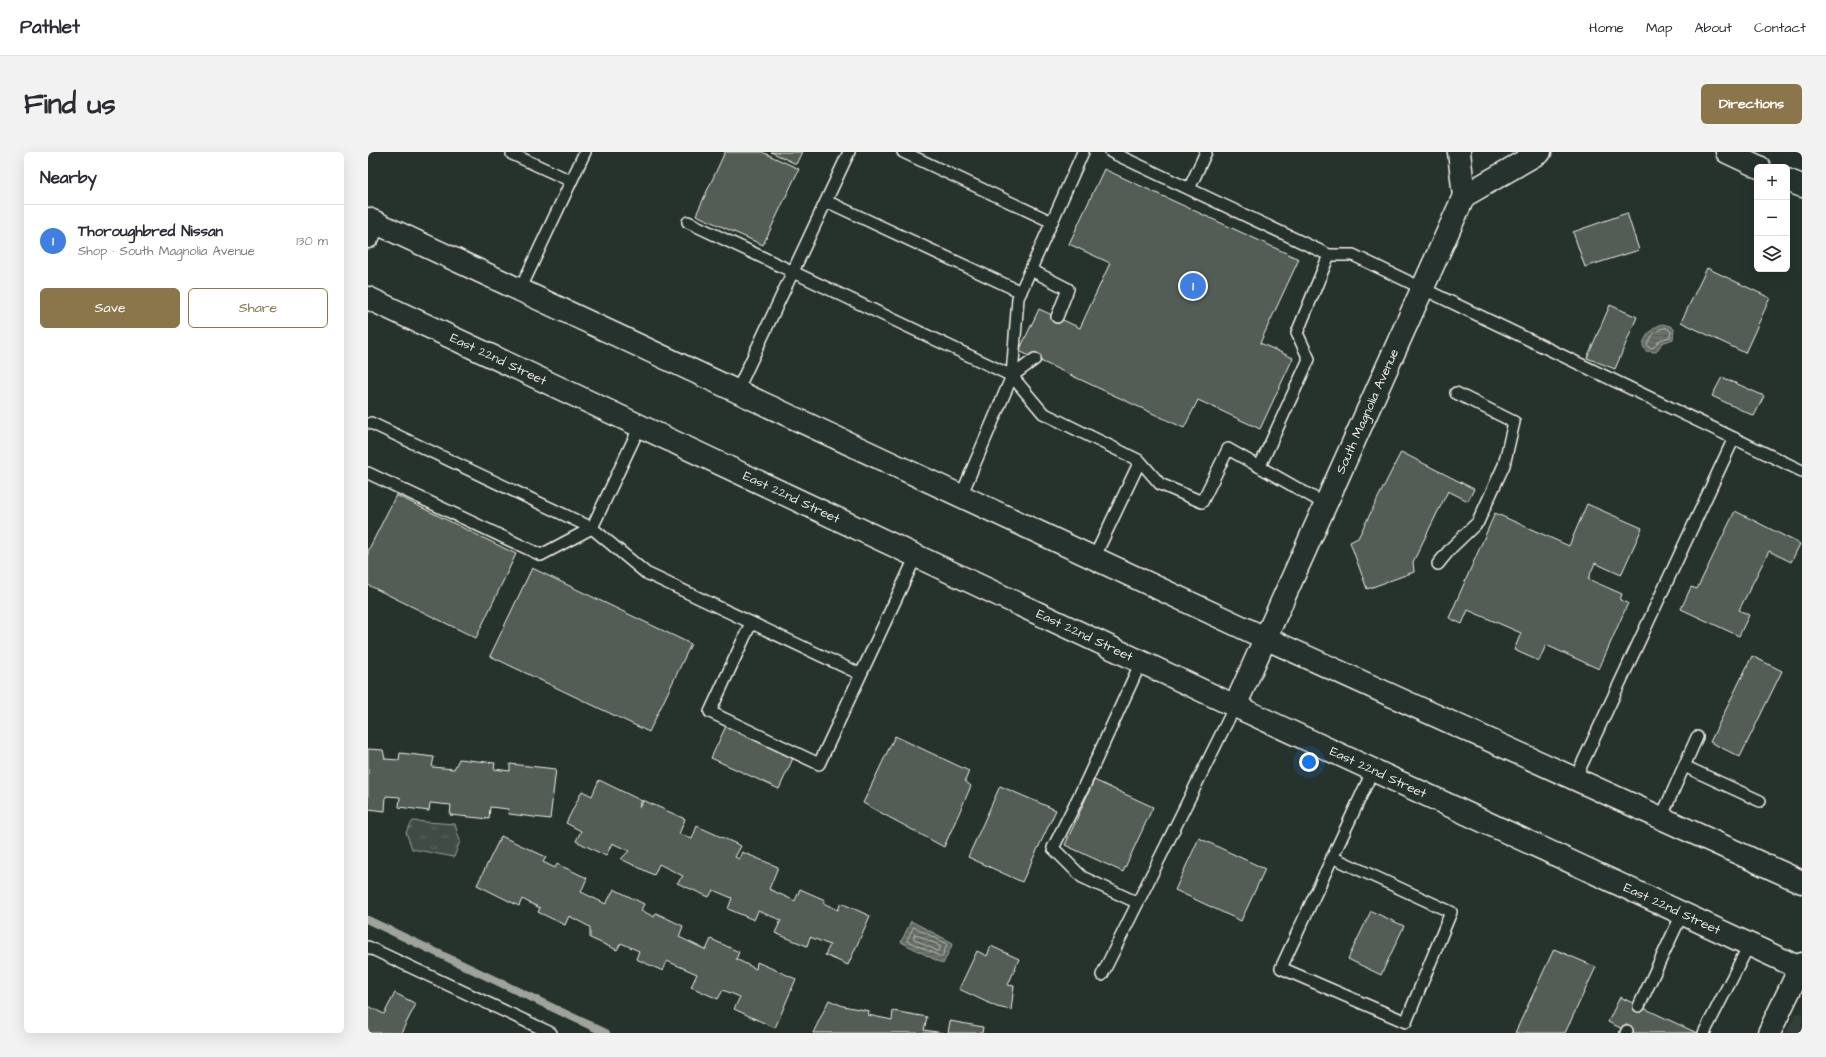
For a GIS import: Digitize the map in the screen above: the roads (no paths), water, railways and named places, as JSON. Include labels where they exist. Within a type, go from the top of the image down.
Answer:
[{"type":"main road","points":[[1458,152],[1464,196],[1540,152]]},
{"type":"main road","points":[[1727,152],[1754,164]]},
{"type":"main road","points":[[1790,181],[1802,186]]},
{"type":"main road","name":"South Magnolia Avenue","points":[[1235,706],[1464,196]]},
{"type":"main road","points":[[370,226],[520,290],[1265,638],[1802,882]]},
{"type":"main road","name":"East 22nd Street","points":[[368,298],[1235,706],[1749,945],[1801,967]]},
{"type":"main road","points":[[1769,1033],[1801,967]]},
{"type":"lane","points":[[513,152],[512,154],[571,181]]},
{"type":"lane","points":[[520,290],[585,152]]},
{"type":"lane","points":[[737,391],[849,152]]},
{"type":"lane","points":[[903,152],[1052,222]]},
{"type":"lane","points":[[961,496],[1012,376],[1018,298],[1083,152]]},
{"type":"lane","points":[[1112,152],[1329,255],[1353,255],[1423,287],[1802,471]]},
{"type":"lane","points":[[1190,189],[1206,152]]},
{"type":"lane","points":[[826,201],[1021,292]]},
{"type":"lane","points":[[688,222],[1012,376],[1043,413],[1140,461],[1160,484],[1202,502],[1228,449],[1326,504]]},
{"type":"lane","points":[[1260,466],[1309,359],[1297,333],[1329,255]]},
{"type":"lane","points":[[1031,270],[1068,289],[1057,317]]},
{"type":"lane","points":[[1012,376],[1035,359]]},
{"type":"lane","points":[[1438,564],[1451,548],[1478,522],[1504,465],[1514,422],[1456,393]]},
{"type":"lane","points":[[371,423],[592,528],[646,573],[860,674]]},
{"type":"lane","points":[[368,472],[541,555],[592,528],[640,426]]},
{"type":"lane","points":[[1575,779],[1734,438]]},
{"type":"lane","points":[[1094,558],[1140,461]]},
{"type":"lane","points":[[751,623],[710,712],[819,764],[916,556]]},
{"type":"lane","points":[[1138,903],[1082,877],[1053,848],[1090,774],[1141,662]]},
{"type":"lane","points":[[1102,975],[1235,706]]},
{"type":"lane","points":[[1661,818],[1697,738]]},
{"type":"lane","points":[[1684,766],[1760,801]]},
{"type":"lane","points":[[1332,857],[1452,912],[1406,1022],[1281,968],[1332,857],[1373,770]]},
{"type":"lane","points":[[1639,1006],[1682,914]]},
{"type":"lane","points":[[1704,1033],[1749,945]]},
{"type":"lane","points":[[368,947],[551,1033]]},
{"type":"water","points":[[1662,324],[1670,326],[1674,329],[1673,339],[1662,343],[1656,352],[1646,351],[1643,346],[1647,335]]},
{"type":"water","points":[[911,921],[953,943],[943,964],[901,942]]},
{"type":"waterway","points":[[368,920],[606,1033]]},
{"type":"place","name":"Thoroughbred Nissan","points":[[1193,286]]}]
